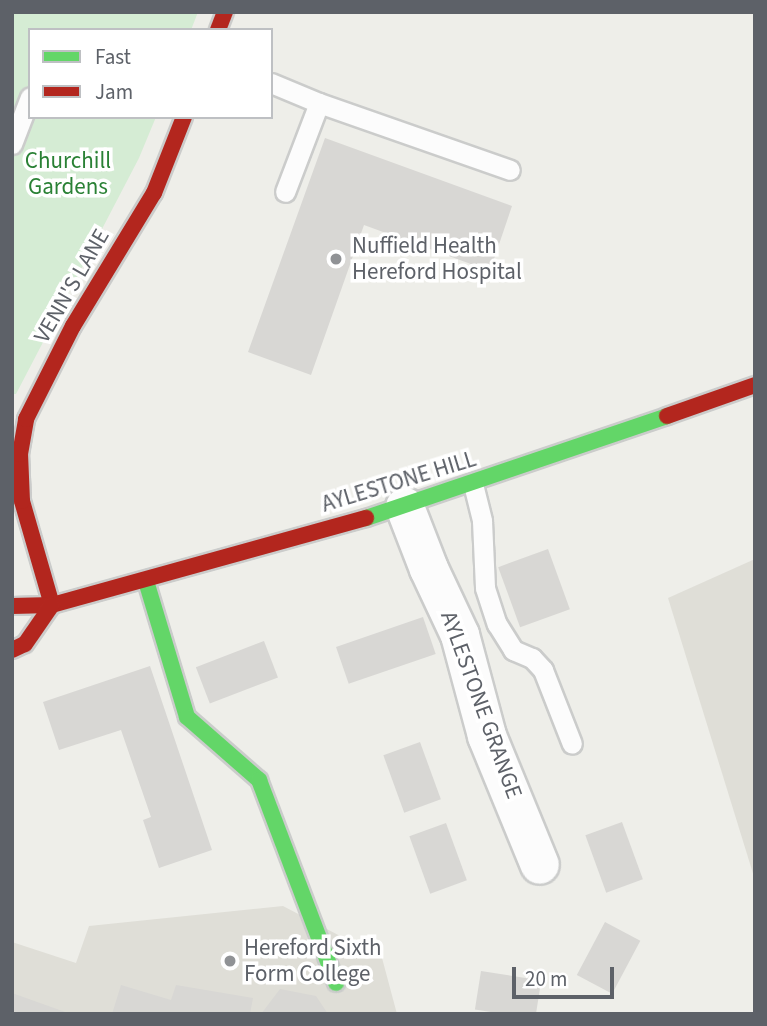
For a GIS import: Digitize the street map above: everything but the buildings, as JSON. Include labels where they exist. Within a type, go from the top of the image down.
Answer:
[{"type":"main road","name":"VENN'S LANE","points":[[52,606],[22,501],[20,454],[26,419],[37,392],[73,326],[154,193],[183,119]]},
{"type":"main road","name":"AYLESTONE HILL","points":[[12,606],[52,606],[405,507],[755,385]]},
{"type":"main road","points":[[146,581],[187,717],[259,780],[336,983]]},
{"type":"main road","points":[[12,650],[25,644],[52,606]]},
{"type":"street","name":"AYLESTONE GRANGE","points":[[405,507],[429,569],[460,635],[487,736],[540,865]]},
{"type":"lane","points":[[273,84],[319,103],[510,170]]},
{"type":"lane","points":[[12,144],[28,102]]},
{"type":"lane","points":[[285,192],[319,103]]},
{"type":"lane","points":[[473,484],[482,521],[485,588],[497,624],[513,650],[532,658],[543,670],[572,744]]},
{"type":"shaded area","points":[[755,559],[755,880],[668,598]]},
{"type":"shaded area","name":"Hereford Sixth Form College","points":[[283,906],[382,958],[397,1014],[12,1014],[12,942],[76,963],[89,926]]},
{"type":"green space","name":"Churchill Gardens","points":[[12,12],[198,12],[192,28],[28,28],[28,119],[155,119],[139,158],[16,394],[12,394]]},
{"type":"traffic: fast","points":[[366,518],[667,416]]},
{"type":"traffic: fast","points":[[146,581],[187,717],[259,780],[336,983]]},
{"type":"traffic: jam","points":[[219,28],[225,12]]},
{"type":"traffic: jam","points":[[52,605],[22,501],[20,454],[26,419],[73,326],[154,193],[183,119]]},
{"type":"traffic: jam","points":[[667,416],[755,385]]},
{"type":"traffic: jam","points":[[12,606],[52,605],[366,518]]},
{"type":"traffic: jam","points":[[12,650],[25,644],[52,605]]},
{"type":"place","name":"Nuffield Health Hereford Hospital","points":[[336,259]]},
{"type":"place","name":"Hereford Sixth Form College","points":[[230,961]]}]
